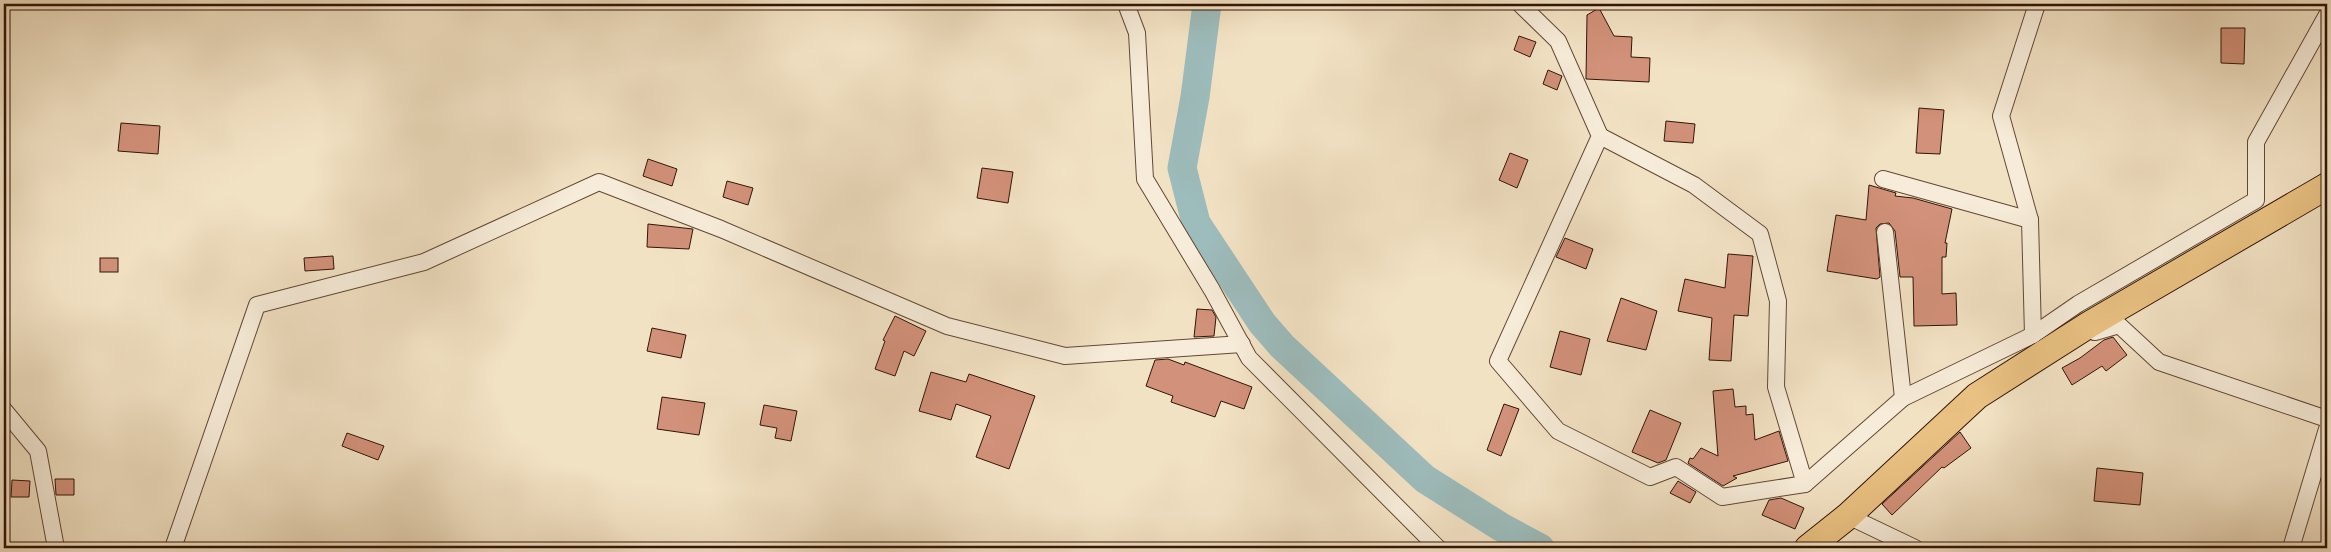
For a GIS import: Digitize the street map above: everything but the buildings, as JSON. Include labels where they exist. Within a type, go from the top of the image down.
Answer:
[{"type":"highway","points":[[1808,548],[1848,516],[1977,396],[2084,314],[2327,186]]},
{"type":"street","points":[[1126,4],[1138,33],[1145,179],[1212,290],[1249,358],[1438,548]]},
{"type":"street","points":[[1520,4],[1558,41],[1600,136],[1694,185],[1760,234],[1778,301],[1776,387],[1806,484]]},
{"type":"street","points":[[2033,335],[2030,220],[2001,116],[2036,4]]},
{"type":"street","points":[[1600,136],[1498,361],[1558,432],[1650,477],[1676,467],[1722,496],[1806,484],[1903,398],[2033,335],[2084,314],[2256,200],[2256,142],[2327,15]]},
{"type":"street","points":[[1884,179],[2030,220]]},
{"type":"street","points":[[173,548],[257,305],[424,262],[599,182],[721,229],[947,326],[1065,356],[1242,344]]},
{"type":"street","points":[[1884,232],[1903,398]]},
{"type":"street","points":[[2084,314],[2095,332],[2119,325],[2159,362],[2327,420]]},
{"type":"street","points":[[4,410],[38,451],[56,548]]},
{"type":"street","points":[[2291,548],[2327,429]]},
{"type":"street","points":[[1848,516],[1914,548]]},
{"type":"waterway","points":[[1207,4],[1195,97],[1182,168],[1196,223],[1262,323],[1282,346],[1425,479],[1501,527],[1540,548]]}]
